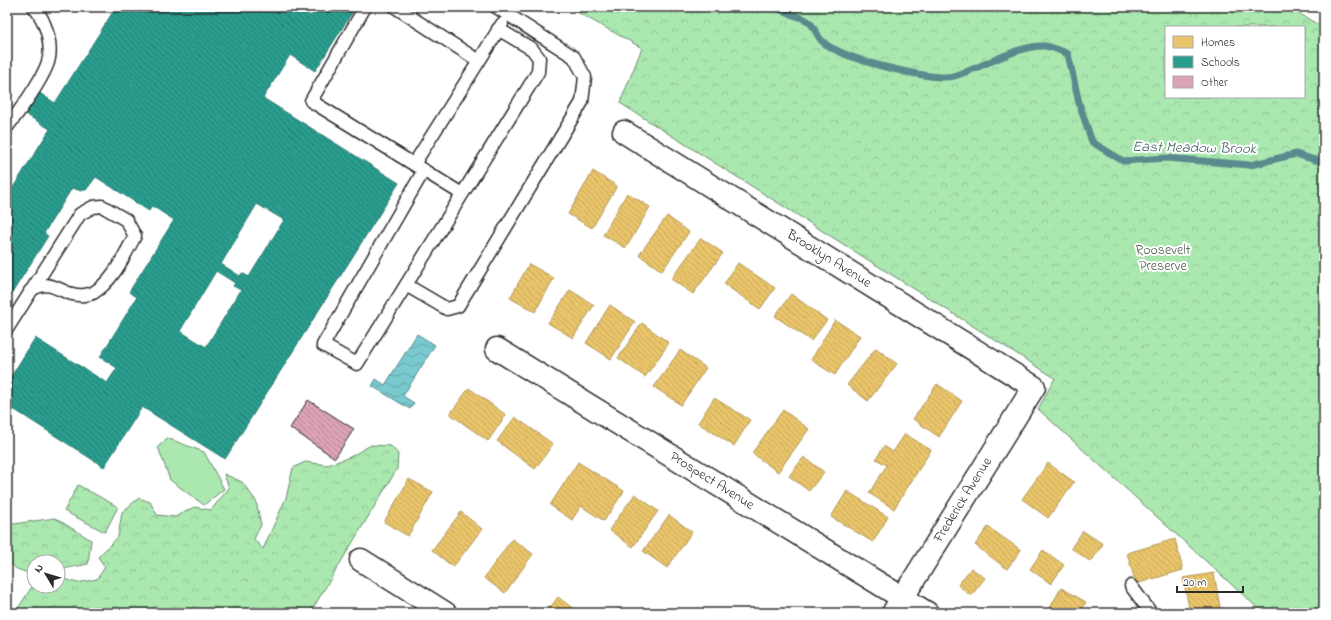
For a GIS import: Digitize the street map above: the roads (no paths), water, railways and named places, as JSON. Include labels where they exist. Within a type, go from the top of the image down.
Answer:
[{"type":"street","name":"Brooklyn Avenue","points":[[624,132],[1034,386]]},
{"type":"street","name":"Prospect Avenue","points":[[497,349],[898,606],[927,613]]},
{"type":"street","name":"Frederick Avenue","points":[[898,606],[1034,386]]},
{"type":"street","points":[[361,560],[446,613]]},
{"type":"lane","points":[[7,127],[20,111],[47,64],[49,42],[41,16],[34,7]]},
{"type":"lane","points":[[365,7],[310,101],[462,194]]},
{"type":"lane","points":[[395,7],[478,61]]},
{"type":"lane","points":[[406,285],[447,309],[458,306],[582,102],[585,77],[574,57],[496,7]]},
{"type":"lane","points":[[498,29],[532,49],[539,58],[538,72],[357,364],[323,345],[419,167],[478,61],[507,14]]},
{"type":"lane","points":[[7,329],[30,292],[80,214],[93,207],[102,206],[126,220],[135,236],[120,264],[104,284],[92,294],[74,296],[50,285],[38,286],[30,292]]},
{"type":"lane","points":[[1131,586],[1151,613]]},
{"type":"water","points":[[417,334],[435,345],[403,396],[414,403],[410,409],[372,386],[376,379],[385,385]]},
{"type":"waterway","name":"East Meadow Brook","points":[[777,7],[784,12],[805,19],[813,27],[823,42],[847,55],[886,67],[926,75],[943,77],[954,76],[1012,53],[1035,46],[1045,46],[1057,49],[1068,54],[1079,103],[1092,142],[1123,161],[1166,158],[1250,165],[1296,154],[1324,163]]},
{"type":"park label","name":"Roosevelt Preserve","points":[[1163,258]]}]
